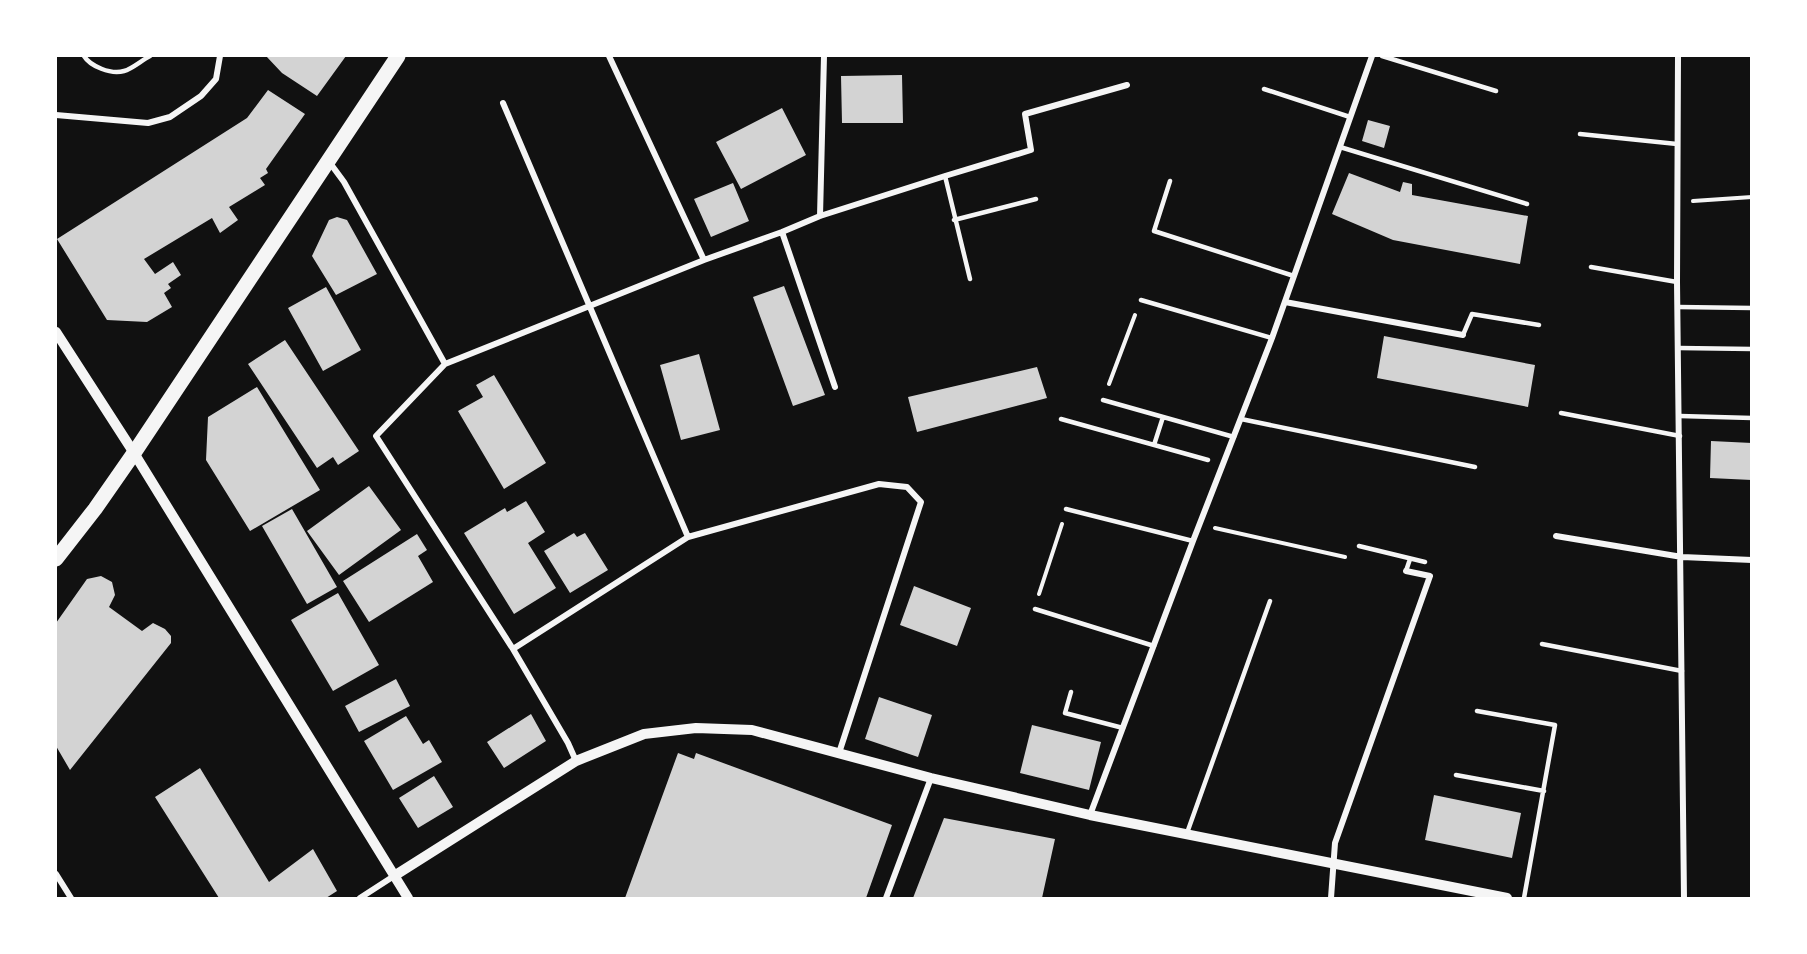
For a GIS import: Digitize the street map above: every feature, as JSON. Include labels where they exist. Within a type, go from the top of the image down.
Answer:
[{"type":"main road","points":[[56,559],[134,453],[398,56]]},
{"type":"street","points":[[56,115],[148,123],[170,117],[201,96],[216,79],[220,56]]},
{"type":"street","points":[[609,56],[704,260]]},
{"type":"street","points":[[820,216],[824,56]]},
{"type":"street","points":[[1090,815],[1272,338],[1372,56]]},
{"type":"street","points":[[1678,56],[1677,282],[1682,557],[1684,898]]},
{"type":"street","points":[[576,761],[568,742],[513,649],[376,436],[444,364],[820,216],[1031,150],[1025,114],[1127,85]]},
{"type":"street","points":[[503,103],[688,537]]},
{"type":"street","points":[[327,160],[344,182],[444,364]]},
{"type":"street","points":[[782,232],[835,387]]},
{"type":"street","points":[[1285,302],[1463,335]]},
{"type":"street","points":[[56,333],[134,453],[408,898]]},
{"type":"street","points":[[513,649],[688,537],[879,484],[907,488],[921,502],[839,753]]},
{"type":"street","points":[[1556,536],[1682,557],[1752,560]]},
{"type":"street","points":[[1331,898],[1335,843],[1430,576],[1406,571]]},
{"type":"street","points":[[360,898],[576,761],[644,734],[696,728],[752,730],[931,778],[1090,815],[1333,863],[1462,894],[1507,898]]},
{"type":"street","points":[[886,898],[931,778]]},
{"type":"street","points":[[56,874],[71,898]]},
{"type":"lane","points":[[84,56],[88,62],[104,69],[123,72],[150,56]]},
{"type":"lane","points":[[1382,56],[1496,91]]},
{"type":"lane","points":[[1264,89],[1350,117]]},
{"type":"lane","points":[[1580,134],[1677,144]]},
{"type":"lane","points":[[1340,147],[1527,204]]},
{"type":"lane","points":[[945,176],[970,279]]},
{"type":"lane","points":[[1170,181],[1154,231],[1294,276]]},
{"type":"lane","points":[[954,220],[1036,199]]},
{"type":"lane","points":[[1591,267],[1677,282]]},
{"type":"lane","points":[[1141,300],[1272,338]]},
{"type":"lane","points":[[1678,307],[1752,308]]},
{"type":"lane","points":[[1463,335],[1472,314],[1539,325]]},
{"type":"lane","points":[[1678,348],[1752,349]]},
{"type":"lane","points":[[1103,400],[1234,437]]},
{"type":"lane","points":[[1561,413],[1680,436]]},
{"type":"lane","points":[[1680,416],[1752,418]]},
{"type":"lane","points":[[1154,445],[1162,417]]},
{"type":"lane","points":[[1060,419],[1208,460]]},
{"type":"lane","points":[[1241,419],[1475,467]]},
{"type":"lane","points":[[1066,509],[1193,541]]},
{"type":"lane","points":[[1359,546],[1425,562]]},
{"type":"lane","points":[[1406,571],[1410,559]]},
{"type":"lane","points":[[1187,835],[1270,601]]},
{"type":"lane","points":[[1035,609],[1154,646]]},
{"type":"lane","points":[[1542,644],[1682,671]]},
{"type":"lane","points":[[1071,692],[1065,713],[1124,728]]},
{"type":"lane","points":[[1477,711],[1555,725],[1524,898]]},
{"type":"lane","points":[[1456,775],[1544,790]]},
{"type":"path","points":[[1677,202],[1752,197]]},
{"type":"path","points":[[1103,400],[1141,300]]},
{"type":"path","points":[[1035,609],[1066,509]]},
{"type":"path","points":[[1199,525],[1349,558]]},
{"type":"building","points":[[266,56],[346,56],[317,96],[282,73]]},
{"type":"building","points":[[902,75],[903,123],[842,123],[841,76]]},
{"type":"building","points":[[268,90],[305,114],[266,169],[268,173],[260,178],[265,185],[229,207],[238,220],[220,233],[212,218],[144,259],[155,274],[173,262],[181,275],[168,284],[171,288],[164,293],[172,307],[147,322],[107,320],[57,239],[247,118]]},
{"type":"building","points":[[782,108],[806,155],[741,189],[716,142]]},
{"type":"building","points":[[1368,120],[1390,126],[1384,148],[1362,141]]},
{"type":"building","points":[[1349,173],[1400,192],[1403,182],[1412,184],[1412,195],[1528,216],[1520,264],[1393,240],[1332,214]]},
{"type":"building","points":[[733,183],[749,221],[711,237],[694,199]]},
{"type":"building","points":[[337,217],[347,220],[377,274],[336,295],[312,256],[329,220]]},
{"type":"building","points":[[784,286],[825,395],[793,406],[753,297]]},
{"type":"building","points":[[326,287],[361,350],[323,371],[288,308]]},
{"type":"building","points":[[1384,336],[1535,365],[1528,407],[1377,378]]},
{"type":"building","points":[[285,340],[359,451],[338,465],[333,457],[317,468],[248,364]]},
{"type":"building","points":[[699,354],[720,430],[681,440],[660,365]]},
{"type":"building","points":[[1037,367],[1047,398],[917,432],[908,397]]},
{"type":"building","points":[[494,375],[546,463],[504,489],[458,411],[483,397],[476,385]]},
{"type":"building","points":[[257,387],[320,490],[250,531],[206,460],[208,417]]},
{"type":"building","points":[[1711,441],[1752,443],[1752,480],[1710,478]]},
{"type":"building","points":[[369,486],[401,530],[339,575],[307,531]]},
{"type":"building","points":[[526,501],[545,532],[528,543],[556,588],[514,614],[464,533],[505,508],[507,512]]},
{"type":"building","points":[[292,509],[337,587],[307,604],[262,526]]},
{"type":"building","points":[[574,533],[577,537],[585,533],[608,570],[570,593],[544,551]]},
{"type":"building","points":[[417,534],[427,550],[418,556],[433,582],[369,622],[343,581]]},
{"type":"building","points":[[101,576],[112,582],[115,595],[109,607],[142,631],[153,623],[165,629],[171,636],[171,643],[70,770],[56,746],[56,623],[87,579]]},
{"type":"building","points":[[914,586],[971,608],[957,646],[900,625]]},
{"type":"building","points":[[338,593],[379,665],[333,691],[291,620]]},
{"type":"building","points":[[396,679],[410,706],[359,732],[345,706]]},
{"type":"building","points":[[879,697],[932,715],[918,757],[865,739]]},
{"type":"building","points":[[531,714],[546,741],[504,768],[487,742]]},
{"type":"building","points":[[406,716],[423,744],[429,740],[442,762],[393,790],[364,741]]},
{"type":"building","points":[[1032,725],[1101,742],[1089,790],[1020,773]]},
{"type":"building","points":[[678,753],[694,759],[696,753],[892,825],[866,898],[625,898]]},
{"type":"building","points":[[200,768],[269,882],[313,849],[337,891],[326,898],[219,898],[155,797]]},
{"type":"building","points":[[434,776],[453,807],[418,828],[399,798]]},
{"type":"building","points":[[1434,795],[1521,813],[1512,858],[1425,840]]},
{"type":"building","points":[[944,818],[1055,839],[1042,898],[913,898]]}]
